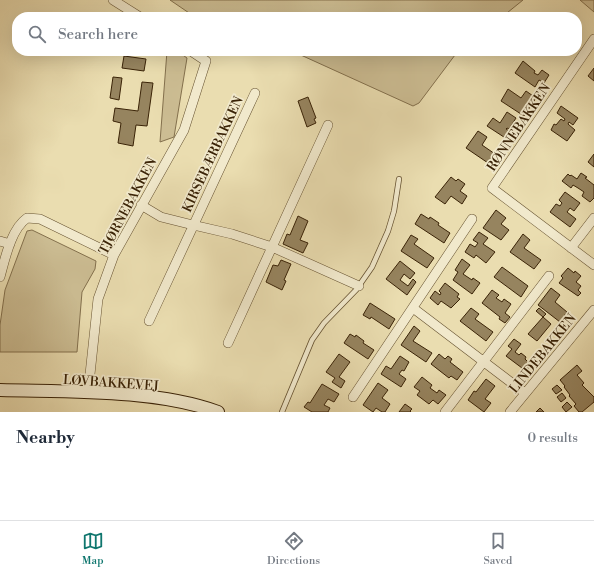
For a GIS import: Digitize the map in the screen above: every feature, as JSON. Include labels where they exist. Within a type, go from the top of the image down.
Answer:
[{"type":"street","points":[[113,0],[132,12]]},
{"type":"street","name":"RØNNEBAKKEN","points":[[594,39],[492,188],[594,265]]},
{"type":"street","name":"TJØRNEBAKKEN","points":[[88,393],[98,298],[114,255],[140,205],[184,130],[206,61],[198,56]]},
{"type":"street","name":"KIRSEBÆRBAKKEN","points":[[149,321],[255,93]]},
{"type":"street","points":[[228,343],[328,125]]},
{"type":"street","name":"KIRSEBÆRBAKKEN","points":[[140,205],[161,217],[193,226],[232,234],[272,247],[359,286]]},
{"type":"street","points":[[0,277],[10,244],[23,220],[27,218],[33,217],[40,219],[114,255]]},
{"type":"street","points":[[572,248],[594,218]]},
{"type":"street","points":[[353,397],[472,219]]},
{"type":"street","points":[[0,241],[10,244]]},
{"type":"street","points":[[445,412],[548,276]]},
{"type":"street","points":[[413,308],[525,393]]},
{"type":"street","name":"LINDEBAKKEN","points":[[510,412],[594,310]]},
{"type":"street","name":"LØVBAKKEVEJ","points":[[0,390],[88,393],[174,400],[218,412]]},
{"type":"lane","points":[[282,412],[312,340],[324,323],[359,286],[372,267],[388,231],[394,211],[399,179]]},
{"type":"shaded area","points":[[170,0],[523,0],[508,12],[188,12]]},
{"type":"shaded area","points":[[580,0],[594,0],[594,12]]},
{"type":"shaded area","points":[[167,56],[184,56],[187,58],[174,137],[160,142]]},
{"type":"shaded area","points":[[303,56],[454,56],[419,103],[413,106]]},
{"type":"shaded area","points":[[32,230],[96,261],[95,269],[82,292],[77,352],[0,352],[0,325],[5,290],[27,231]]},
{"type":"building","points":[[124,56],[146,59],[144,71],[122,68]]},
{"type":"building","points":[[523,61],[535,71],[534,73],[538,75],[542,70],[549,75],[544,83],[539,80],[535,87],[515,73]]},
{"type":"building","points":[[594,68],[594,81],[588,76]]},
{"type":"building","points":[[113,77],[122,78],[119,100],[110,98]]},
{"type":"building","points":[[142,82],[153,83],[147,126],[136,125],[133,146],[118,143],[121,123],[113,121],[115,108],[138,111]]},
{"type":"building","points":[[508,89],[521,98],[526,91],[536,98],[524,116],[501,101]]},
{"type":"building","points":[[308,97],[316,118],[314,119],[316,123],[307,127],[298,101]]},
{"type":"building","points":[[561,106],[578,118],[573,125],[569,122],[568,124],[575,130],[567,141],[551,130],[554,124],[556,125],[561,119],[564,121],[565,119],[557,113]]},
{"type":"building","points":[[507,112],[516,118],[509,129],[506,129],[515,135],[510,141],[487,126],[493,118],[500,123]]},
{"type":"building","points":[[478,131],[487,137],[482,145],[498,156],[491,165],[466,148]]},
{"type":"building","points":[[594,154],[594,167],[588,162]]},
{"type":"building","points":[[581,173],[594,185],[594,198],[590,202],[582,196],[584,192],[573,185],[571,188],[562,181],[568,174],[577,179]]},
{"type":"building","points":[[451,177],[456,181],[458,179],[465,184],[460,191],[467,196],[462,204],[451,196],[445,204],[435,197]]},
{"type":"building","points":[[565,192],[580,203],[574,211],[570,208],[567,212],[576,219],[570,227],[550,212],[556,204],[560,206],[562,203],[559,200]]},
{"type":"building","points":[[496,210],[506,218],[501,224],[509,230],[501,240],[483,228]]},
{"type":"building","points":[[421,214],[429,219],[430,217],[439,223],[438,225],[450,233],[444,243],[415,224]]},
{"type":"building","points":[[298,216],[308,221],[300,240],[308,243],[303,253],[283,244],[287,234],[290,235]]},
{"type":"building","points":[[479,232],[488,238],[483,244],[495,252],[486,263],[476,255],[474,258],[465,252],[470,244],[475,247],[478,243],[473,240]]},
{"type":"building","points":[[523,234],[530,240],[524,248],[541,260],[534,269],[510,252]]},
{"type":"building","points":[[411,235],[418,239],[414,244],[434,258],[427,268],[401,251]]},
{"type":"building","points":[[462,259],[470,265],[463,274],[480,283],[472,294],[453,280],[458,272],[455,270]]},
{"type":"building","points":[[281,260],[291,264],[284,280],[286,281],[282,290],[266,282],[273,265],[278,266]]},
{"type":"building","points":[[400,261],[415,273],[410,279],[404,274],[400,280],[408,286],[413,279],[416,282],[407,295],[386,279]]},
{"type":"building","points":[[502,267],[528,286],[521,297],[494,277]]},
{"type":"building","points":[[568,268],[581,276],[576,282],[581,286],[578,290],[581,293],[578,296],[559,283],[563,278],[561,276]]},
{"type":"building","points":[[445,283],[459,294],[457,297],[460,299],[451,308],[441,301],[438,305],[430,298],[435,291],[440,295],[441,293],[439,291]]},
{"type":"building","points":[[551,288],[560,295],[555,302],[567,312],[560,322],[538,305]]},
{"type":"building","points":[[492,290],[499,295],[496,298],[502,302],[504,299],[511,304],[505,313],[510,317],[505,323],[499,319],[500,317],[482,303]]},
{"type":"building","points":[[370,303],[395,319],[389,329],[371,317],[370,319],[363,315]]},
{"type":"building","points":[[471,308],[479,314],[475,319],[493,332],[486,341],[460,321]]},
{"type":"building","points":[[539,308],[546,314],[543,317],[536,311]]},
{"type":"building","points":[[543,317],[551,324],[537,341],[528,334]]},
{"type":"building","points":[[414,326],[420,331],[413,341],[432,353],[426,362],[401,345]]},
{"type":"building","points":[[350,334],[355,337],[356,335],[364,341],[363,343],[374,350],[368,359],[344,343]]},
{"type":"building","points":[[514,339],[521,344],[515,352],[519,355],[521,353],[526,357],[525,359],[531,365],[526,371],[506,356],[512,349],[508,346]]},
{"type":"building","points":[[339,354],[350,362],[339,377],[345,381],[341,388],[332,382],[335,378],[326,372]]},
{"type":"building","points":[[439,354],[445,359],[448,356],[452,359],[450,362],[463,372],[457,380],[451,376],[449,378],[431,364]]},
{"type":"building","points":[[400,356],[409,362],[404,371],[402,370],[399,374],[406,379],[401,387],[381,374],[386,366],[391,369]]},
{"type":"building","points":[[577,365],[582,371],[577,375],[584,383],[582,385],[594,397],[594,402],[582,412],[579,412],[574,406],[576,404],[569,396],[570,395],[564,387],[565,386],[560,380]]},
{"type":"building","points":[[422,377],[432,385],[430,388],[437,393],[439,390],[446,395],[438,404],[433,400],[429,404],[417,395],[420,391],[414,387]]},
{"type":"building","points":[[486,379],[495,386],[485,399],[491,403],[484,412],[468,400],[474,391],[476,392]]},
{"type":"building","points":[[378,383],[388,390],[382,398],[390,404],[385,412],[382,412],[376,408],[373,412],[363,405]]},
{"type":"building","points":[[322,384],[339,394],[334,402],[328,399],[324,405],[330,408],[328,412],[312,412],[304,407],[308,402],[310,403]]},
{"type":"building","points":[[557,385],[562,390],[556,394],[552,389]]},
{"type":"building","points":[[562,393],[566,398],[561,402],[557,397]]},
{"type":"building","points":[[567,402],[572,407],[566,412],[562,407]]},
{"type":"building","points":[[405,404],[412,409],[410,411],[411,412],[399,412]]},
{"type":"building","points":[[540,408],[544,412],[536,412]]}]
